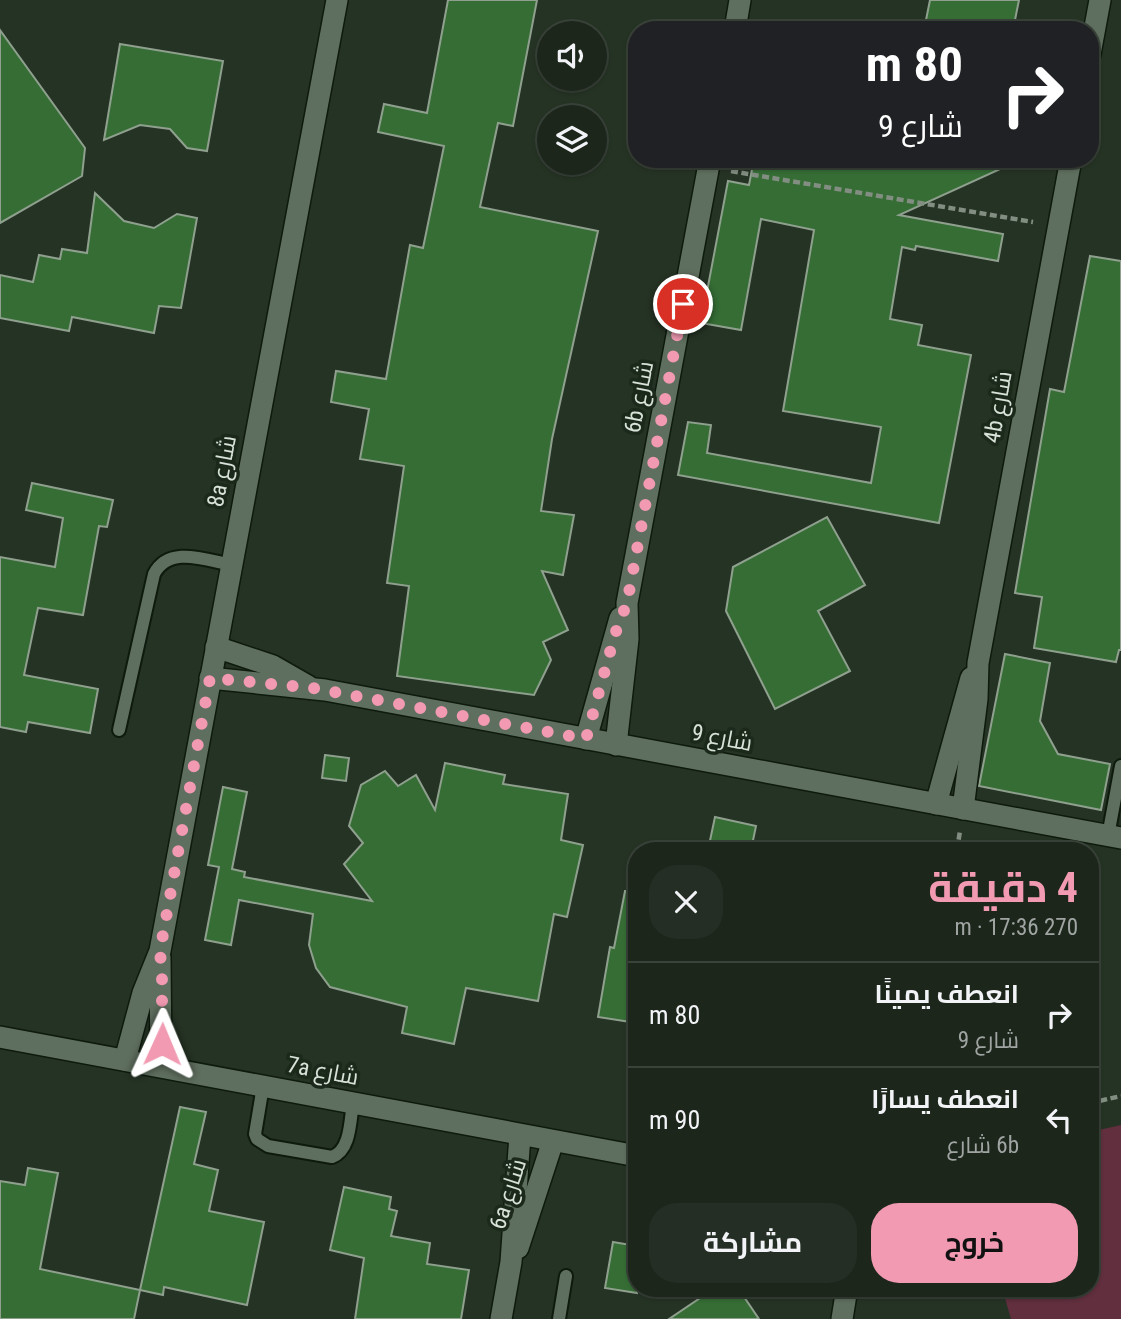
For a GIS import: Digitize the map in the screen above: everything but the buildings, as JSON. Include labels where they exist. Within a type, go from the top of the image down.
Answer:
[{"type":"street","name":"8a شارع","points":[[125,1060],[143,993],[160,951],[337,0]]},
{"type":"street","points":[[736,21],[740,0]]},
{"type":"street","points":[[1096,21],[1100,0]]},
{"type":"street","name":"6b شارع","points":[[586,739],[615,634],[627,603],[709,168]]},
{"type":"street","name":"4b شارع","points":[[963,809],[977,699],[978,663],[1069,168]]},
{"type":"street","name":"6b شارع","points":[[616,745],[628,639],[627,603]]},
{"type":"street","name":"شارع 9","points":[[216,647],[273,667],[313,688]]},
{"type":"street","name":"4b شارع","points":[[936,804],[964,695],[978,663]]},
{"type":"street","name":"شارع 9","points":[[210,678],[313,688],[1115,837]]},
{"type":"street","name":"8a شارع","points":[[160,951],[161,1066]]},
{"type":"street","name":"7a شارع","points":[[0,1037],[628,1154]]},
{"type":"street","name":"6a شارع","points":[[501,1319],[511,1262],[520,1135]]},
{"type":"street","name":"6a شارع","points":[[511,1262],[521,1242],[553,1141]]},
{"type":"street","points":[[842,1319],[846,1297]]},
{"type":"lane","points":[[118,730],[158,566],[164,560],[182,556],[232,565]]},
{"type":"lane","points":[[1115,837],[1121,766]]},
{"type":"lane","points":[[263,1086],[255,1134],[268,1146],[332,1157],[338,1155],[345,1144],[353,1103]]},
{"type":"lane","points":[[559,1319],[566,1276]]},
{"type":"path","points":[[737,168],[1058,227]]},
{"type":"path","points":[[1099,1101],[1121,1096]]},
{"type":"shaded area","points":[[1121,1125],[1121,1319],[1011,1319],[1005,1297],[1099,1297],[1099,1130]]},
{"type":"route","points":[[162,1044],[160,951],[210,678],[313,688],[586,739],[618,623],[627,603],[683,304]]}]
